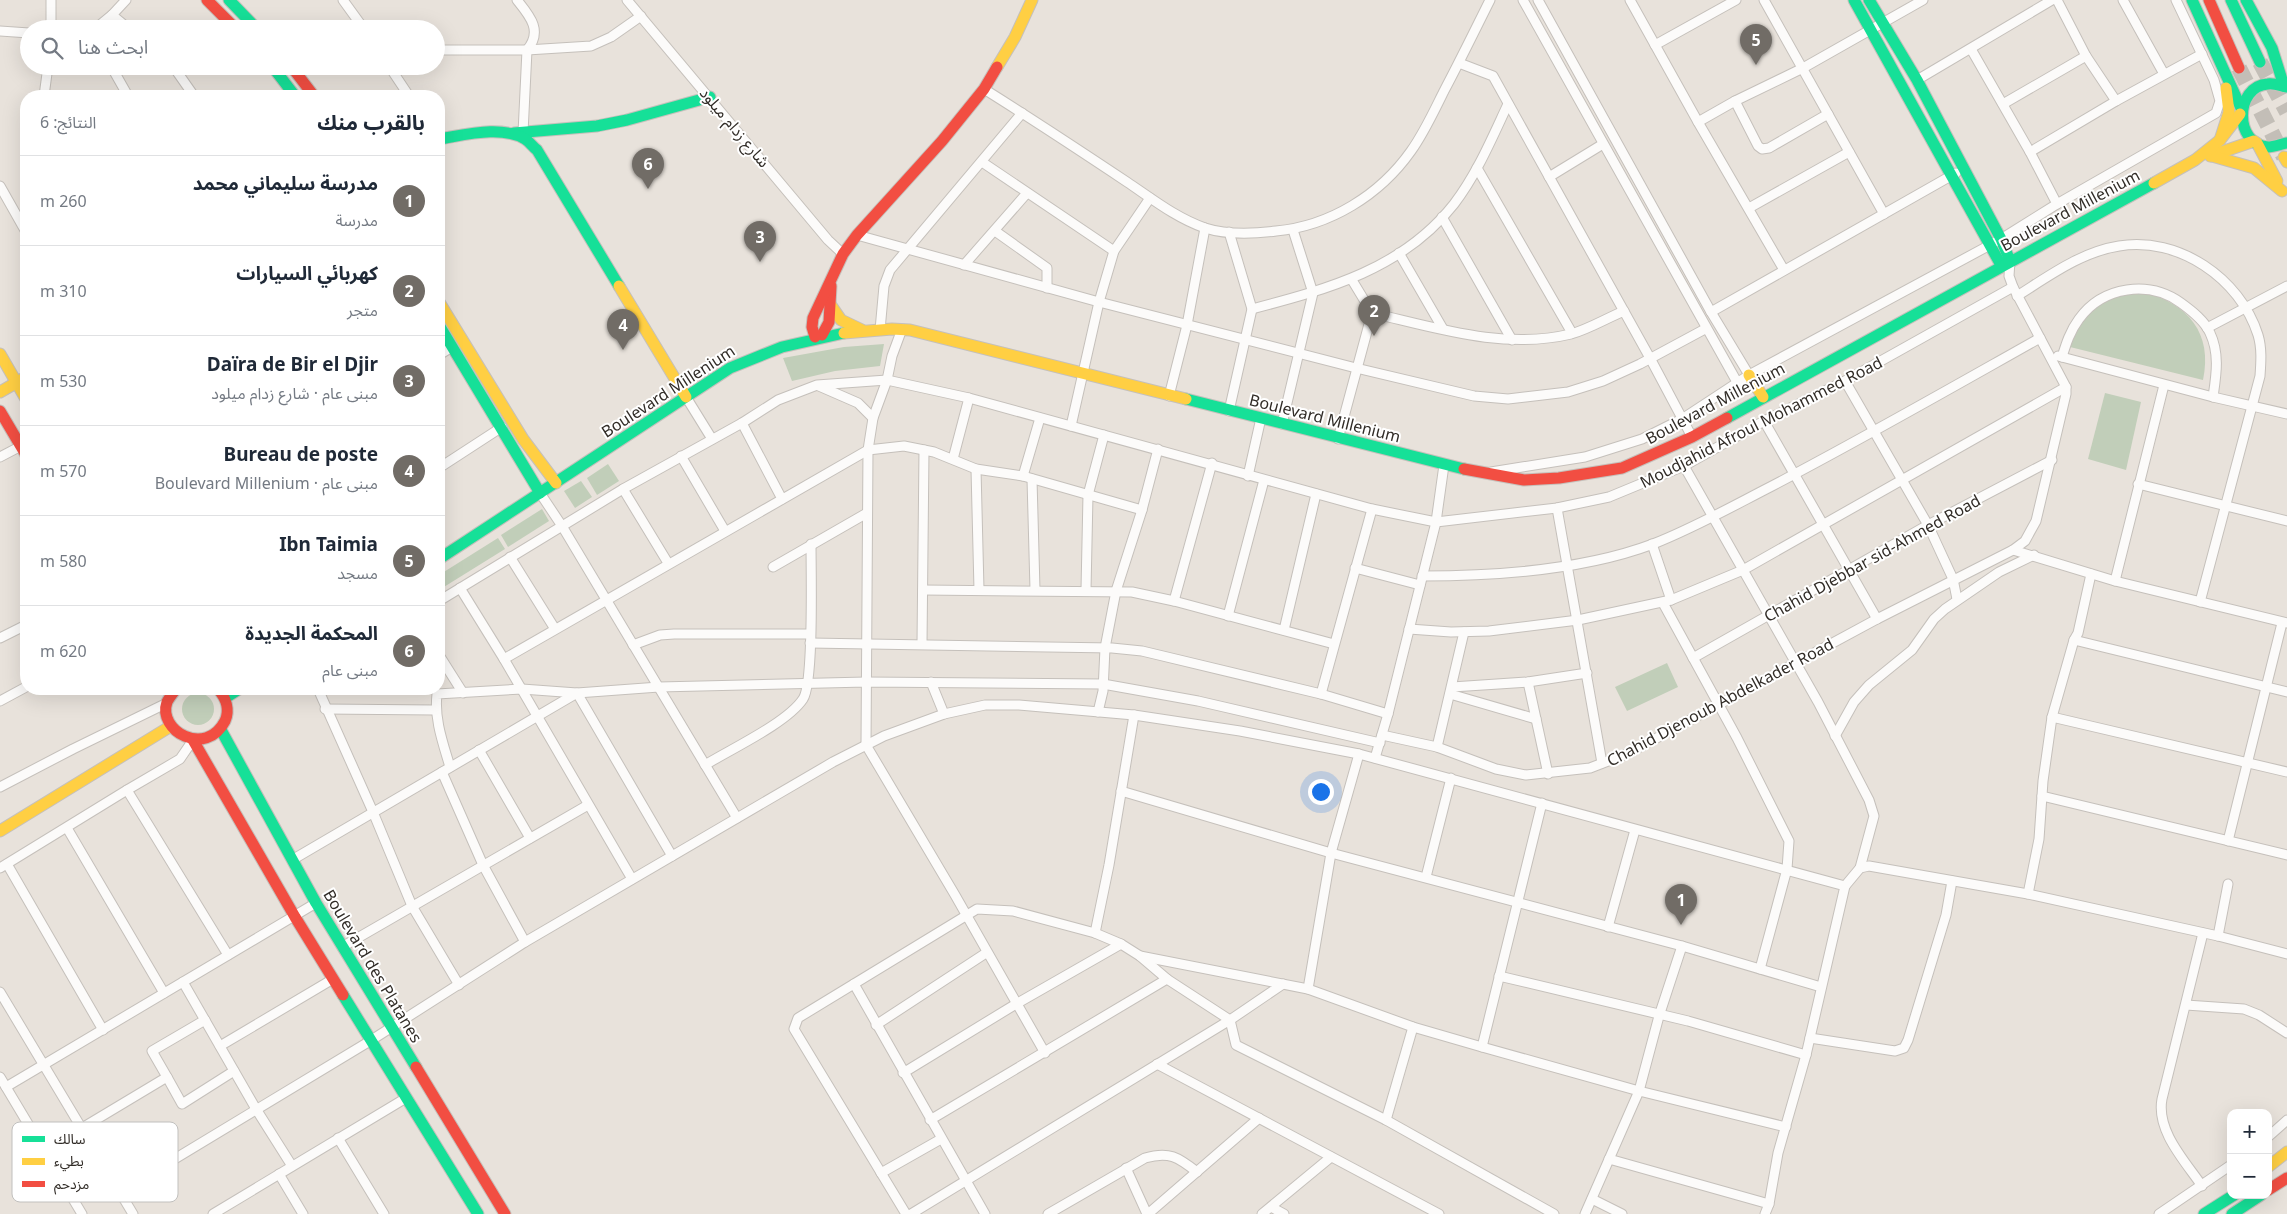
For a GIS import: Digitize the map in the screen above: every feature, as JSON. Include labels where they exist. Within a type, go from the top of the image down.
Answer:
[{"type":"main road","points":[[207,0],[227,20]]},
{"type":"main road","points":[[228,0],[248,20]]},
{"type":"main road","points":[[818,336],[812,322],[825,303],[843,254],[857,235],[942,141],[984,89],[1015,37],[1032,0]]},
{"type":"main road","points":[[1854,0],[1952,175],[1996,242]]},
{"type":"main road","points":[[1869,0],[1917,80],[1964,168],[2006,263]]},
{"type":"main road","points":[[2192,0],[2241,111],[2244,129],[2256,142],[2285,196]]},
{"type":"main road","points":[[2209,0],[2239,68]]},
{"type":"main road","points":[[2231,0],[2260,62]]},
{"type":"main road","points":[[2246,0],[2272,48],[2286,86]]},
{"type":"main road","points":[[2272,48],[2287,66]]},
{"type":"main road","points":[[2220,67],[2229,98],[2229,112],[2220,140]]},
{"type":"main road","points":[[279,75],[290,90]]},
{"type":"main road","points":[[298,75],[309,90]]},
{"type":"main road","points":[[2195,160],[2220,140],[2241,111],[2249,94],[2263,85],[2274,83],[2286,86]]},
{"type":"main road","points":[[445,138],[475,134],[523,133],[589,127],[627,120],[710,97]]},
{"type":"main road","points":[[510,133],[526,139],[537,150],[686,397]]},
{"type":"main road","points":[[2195,160],[2256,142],[2276,147],[2287,144]]},
{"type":"main road","points":[[2212,156],[2254,168],[2285,196]]},
{"type":"main road","name":"Boulevard Millenium","points":[[445,555],[686,397],[758,354],[795,341],[818,336],[902,328],[1083,372],[1169,396],[1482,474],[1524,480],[1591,474],[1622,468],[1692,437],[2195,160]]},
{"type":"main road","points":[[825,303],[841,320],[864,331]]},
{"type":"main road","points":[[795,341],[825,303]]},
{"type":"main road","points":[[445,312],[523,439],[556,483]]},
{"type":"main road","points":[[445,335],[540,493]]},
{"type":"main road","points":[[0,354],[20,378]]},
{"type":"main road","points":[[1749,375],[1763,397]]},
{"type":"main road","points":[[0,392],[20,381]]},
{"type":"main road","points":[[0,412],[20,444]]},
{"type":"main road","points":[[166,695],[171,726],[184,738],[192,740],[208,738],[221,730],[227,714],[222,695]]},
{"type":"main road","points":[[167,706],[172,695]]},
{"type":"main road","points":[[0,831],[171,726]]},
{"type":"main road","name":"Boulevard des Platanes","points":[[221,730],[316,903],[505,1214]]},
{"type":"main road","points":[[192,740],[333,980],[478,1214]]},
{"type":"main road","points":[[2272,1164],[2287,1152]]},
{"type":"main road","points":[[2272,1170],[2287,1161]]},
{"type":"main road","points":[[2272,1187],[2287,1178]]},
{"type":"main road","points":[[2204,1214],[2228,1199]]},
{"type":"main road","points":[[2232,1214],[2255,1199]]},
{"type":"street","points":[[51,0],[51,20]]},
{"type":"street","points":[[106,20],[126,0]]},
{"type":"street","points":[[343,0],[357,20]]},
{"type":"street","points":[[517,0],[528,14],[535,33],[535,39],[527,50],[523,133]]},
{"type":"street","name":"شارع زدام ميلود","points":[[628,0],[828,240],[843,254]]},
{"type":"street","points":[[984,89],[1150,198],[1205,228],[1229,232],[1261,233],[1293,230],[1320,222],[1342,212],[1367,196],[1397,170],[1412,150],[1459,63],[1490,0]]},
{"type":"street","points":[[1523,0],[1705,329],[1737,382]]},
{"type":"street","points":[[1538,0],[1711,312],[1749,375]]},
{"type":"street","points":[[1630,0],[1784,270]]},
{"type":"street","points":[[1655,45],[1736,0]]},
{"type":"street","points":[[1764,0],[1884,214]]},
{"type":"street","points":[[1698,122],[1803,68],[1923,0]]},
{"type":"street","points":[[1917,80],[2052,0]]},
{"type":"street","points":[[2057,0],[2086,56],[2116,101]]},
{"type":"street","points":[[2123,0],[2164,74]]},
{"type":"street","points":[[1482,474],[1510,467],[1585,457],[1642,439],[1682,419],[1749,375],[1996,242],[2057,204],[2216,113],[2220,106],[2220,96],[2176,0]]},
{"type":"street","points":[[112,15],[118,20]]},
{"type":"street","points":[[445,50],[527,50],[591,46],[611,37],[641,16]]},
{"type":"street","points":[[0,31],[20,32]]},
{"type":"street","points":[[1971,49],[2030,152],[2057,204]]},
{"type":"street","points":[[2030,152],[2116,101],[2202,54]]},
{"type":"street","points":[[2003,104],[2086,56]]},
{"type":"street","points":[[1459,63],[1493,76],[1692,437]]},
{"type":"street","points":[[45,90],[47,75]]},
{"type":"street","points":[[115,75],[124,90]]},
{"type":"street","points":[[179,75],[190,90]]},
{"type":"street","points":[[395,75],[406,90]]},
{"type":"street","points":[[1736,101],[1758,146],[1762,149],[1769,148],[1828,114]]},
{"type":"street","points":[[1252,309],[1313,293],[1352,280],[1387,262],[1399,253],[1442,217],[1454,204],[1477,168],[1508,104]]},
{"type":"street","points":[[880,330],[884,286],[890,270],[1022,113]]},
{"type":"street","points":[[1549,177],[1603,144]]},
{"type":"street","points":[[1749,208],[1849,152]]},
{"type":"street","points":[[1613,163],[1625,156]]},
{"type":"street","points":[[982,162],[1114,251]]},
{"type":"street","points":[[1477,168],[1572,333]]},
{"type":"street","points":[[1711,312],[1964,168]]},
{"type":"street","points":[[0,186],[20,221]]},
{"type":"street","points":[[964,265],[1027,194]]},
{"type":"street","points":[[1071,426],[1098,302],[1114,251],[1150,198]]},
{"type":"street","points":[[1442,217],[1512,340]]},
{"type":"street","points":[[1169,396],[1187,325],[1205,228]]},
{"type":"street","points":[[1282,424],[1313,293],[1293,230]]},
{"type":"street","points":[[995,231],[1047,268],[1047,288]]},
{"type":"street","points":[[1229,232],[1252,309],[1229,411]]},
{"type":"street","points":[[857,235],[905,250],[1098,302],[1474,396],[1508,399],[1568,392],[1603,381],[1705,329]]},
{"type":"street","points":[[2017,296],[2065,266],[2088,255],[2119,246],[2151,245],[2178,251],[2205,266],[2224,280],[2246,309],[2261,347],[2260,376],[2200,602]]},
{"type":"street","points":[[1399,253],[1443,329]]},
{"type":"street","points":[[2006,263],[2017,296],[2066,387],[2064,408],[2036,521],[2025,541],[2013,550]]},
{"type":"street","points":[[1352,280],[1372,313],[1467,335],[1512,340],[1572,333],[1624,311]]},
{"type":"street","points":[[2208,328],[2287,286]]},
{"type":"street","name":"Moudjahid Afroul Mohammed Road","points":[[445,597],[623,488],[742,423],[778,400],[817,385],[887,380],[969,398],[1372,509],[1436,522],[1557,508],[1609,497],[1684,466],[1764,421],[1845,381],[2013,287]]},
{"type":"street","points":[[2062,357],[2070,333],[2079,318],[2103,298],[2119,291],[2134,288],[2153,290],[2173,297],[2193,311],[2208,328],[2216,350],[2217,372],[2213,398]]},
{"type":"street","points":[[1338,439],[1372,313]]},
{"type":"street","points":[[902,328],[892,356],[887,380],[873,418],[868,450],[866,513],[866,745],[1045,1053]]},
{"type":"street","points":[[1356,568],[1421,580],[1567,565],[1652,544],[1793,475],[2040,338]]},
{"type":"street","points":[[445,351],[452,347]]},
{"type":"street","points":[[2048,354],[2213,398],[2287,414]]},
{"type":"street","points":[[1845,381],[1928,525],[1953,579],[1957,598]]},
{"type":"street","points":[[817,385],[858,403],[873,418]]},
{"type":"street","points":[[2115,581],[2164,385]]},
{"type":"street","points":[[1409,629],[1464,632],[1489,631],[1578,620],[1667,601],[1742,570],[2066,387]]},
{"type":"street","points":[[686,397],[712,439]]},
{"type":"street","points":[[953,459],[969,398]]},
{"type":"street","points":[[1035,590],[1027,478],[1040,418]]},
{"type":"street","points":[[1248,476],[1261,418]]},
{"type":"street","points":[[1764,421],[1793,475],[1877,619]]},
{"type":"street","points":[[742,423],[782,499]]},
{"type":"street","points":[[445,464],[502,427]]},
{"type":"street","points":[[1086,590],[1088,494],[1104,435]]},
{"type":"street","points":[[504,659],[668,563],[868,450],[904,446],[924,450],[976,469],[1027,478],[1142,510]]},
{"type":"street","points":[[1098,712],[1103,684],[1105,648],[1116,591],[1142,510],[1158,449]]},
{"type":"street","points":[[922,644],[924,450]]},
{"type":"street","points":[[0,457],[20,452]]},
{"type":"street","points":[[681,456],[725,531]]},
{"type":"street","name":"Chahid Djebbar sid-Ahmed Road","points":[[1693,658],[1928,525],[2052,460]]},
{"type":"street","points":[[1174,601],[1212,464]]},
{"type":"street","points":[[1375,758],[1388,714],[1436,522],[1444,465]]},
{"type":"street","points":[[1684,466],[1853,769],[1874,816],[1860,868],[1845,886],[1806,1056],[1778,1153],[1769,1204],[1765,1214]]},
{"type":"street","points":[[976,469],[979,590]]},
{"type":"street","points":[[1228,616],[1264,480]]},
{"type":"street","points":[[2138,484],[2287,521]]},
{"type":"street","points":[[623,488],[668,563]]},
{"type":"street","points":[[540,493],[562,526],[737,818]]},
{"type":"street","points":[[1284,630],[1316,494]]},
{"type":"street","points":[[1557,508],[1602,763]]},
{"type":"street","points":[[1321,694],[1372,509]]},
{"type":"street","points":[[773,567],[866,513]]},
{"type":"street","points":[[705,765],[782,719],[796,708],[804,698],[808,683],[811,544]]},
{"type":"street","points":[[1652,544],[1667,601],[1693,658],[1787,836],[1790,847],[1787,869],[1760,969]]},
{"type":"street","points":[[2013,550],[2115,581],[2285,623],[2265,686],[2252,750],[2247,762],[2228,841]]},
{"type":"street","name":"Chahid Djenoub Abdelkader Road","points":[[445,694],[522,689],[577,694],[659,688],[866,682],[1103,684],[1198,701],[1381,739],[1437,748],[1496,769],[1526,775],[1548,774],[1590,768],[1629,753],[1877,619],[2013,550]]},
{"type":"street","points":[[1835,736],[1854,702],[1869,685],[1912,650],[1934,619],[1957,598],[1999,572],[2034,555]]},
{"type":"street","points":[[510,557],[555,629]]},
{"type":"street","points":[[2028,894],[2039,838],[2042,796],[2052,717],[2074,640],[2078,633],[2091,574]]},
{"type":"street","points":[[460,588],[538,716],[632,879]]},
{"type":"street","points":[[923,590],[1086,590],[1132,592],[1174,601],[1334,644]]},
{"type":"street","points":[[0,638],[20,628]]},
{"type":"street","points":[[1437,748],[1464,632]]},
{"type":"street","points":[[634,645],[660,635],[674,634],[810,638],[866,643],[1105,648],[1142,651],[1321,694],[1388,714]]},
{"type":"street","points":[[2074,640],[2287,692]]},
{"type":"street","points":[[445,665],[463,694]]},
{"type":"street","points":[[1451,690],[1528,682],[1587,673]]},
{"type":"street","points":[[931,682],[944,714]]},
{"type":"street","points":[[1528,682],[1548,774]]},
{"type":"street","points":[[1451,690],[1536,719]]},
{"type":"street","points":[[0,701],[20,691]]},
{"type":"street","points":[[292,860],[577,694],[672,856]]},
{"type":"street","points":[[320,695],[374,812],[412,906],[459,985]]},
{"type":"street","name":"Chahid Djenoub Abdelkader Road","points":[[435,710],[437,695]]},
{"type":"street","points":[[178,1157],[370,1041],[525,942],[866,745],[884,736],[944,714],[985,706],[1019,705],[1134,715],[1240,731],[1359,754],[1845,886]]},
{"type":"street","points":[[0,787],[72,749],[167,706]]},
{"type":"street","points":[[326,709],[435,710],[446,769],[483,865],[525,942]]},
{"type":"street","points":[[1095,933],[1122,792],[1134,715]]},
{"type":"street","points":[[2052,717],[2287,772]]},
{"type":"street","points":[[103,1030],[3,866],[180,759],[192,740]]},
{"type":"street","points":[[479,750],[530,838]]},
{"type":"street","points":[[1308,989],[1332,853],[1359,754]]},
{"type":"street","points":[[1426,877],[1451,778]]},
{"type":"street","points":[[127,790],[228,955]]},
{"type":"street","points":[[1122,792],[1332,853],[1682,946],[1821,987]]},
{"type":"street","points":[[2042,796],[2287,855]]},
{"type":"street","points":[[1482,1047],[1542,803]]},
{"type":"street","points":[[342,947],[588,805]]},
{"type":"street","points":[[67,828],[164,993]]},
{"type":"street","points":[[1608,927],[1635,830]]},
{"type":"street","points":[[1860,868],[1869,866],[2028,894],[2218,936],[2287,954]]},
{"type":"street","points":[[1810,1038],[1895,1051],[1904,1048],[1946,915],[1952,881]]},
{"type":"street","points":[[2218,936],[2228,884]]},
{"type":"street","points":[[6,1088],[316,903]]},
{"type":"street","points":[[906,1214],[794,1029],[798,1018],[977,909],[1013,911],[1095,933],[1121,944],[1140,956],[1167,979],[1230,1020],[1236,1045],[1386,1120],[1554,1214]]},
{"type":"street","points":[[2202,1186],[2168,1134],[2160,1114],[2203,933]]},
{"type":"street","points":[[903,1073],[1016,1004],[1121,944]]},
{"type":"street","points":[[1585,1214],[1639,1091],[1659,1016],[1682,946]]},
{"type":"street","points":[[876,1025],[986,953]]},
{"type":"street","points":[[1140,956],[1308,989],[1414,1028],[1639,1091],[1786,1127]]},
{"type":"street","points":[[1499,976],[1659,1016],[1688,1021],[1806,1056]]},
{"type":"street","points":[[930,1120],[1167,979]]},
{"type":"street","points":[[220,1046],[333,980]]},
{"type":"street","points":[[183,982],[256,1109],[292,1166]]},
{"type":"street","points":[[854,984],[985,1214]]},
{"type":"street","points":[[911,1214],[1230,1020],[1283,984]]},
{"type":"street","points":[[0,992],[78,1122]]},
{"type":"street","points":[[2186,1005],[2244,1009],[2259,1015],[2287,1033]]},
{"type":"street","points":[[205,1020],[152,1051],[166,1078],[182,1104],[234,1071]]},
{"type":"street","points":[[1386,1120],[1414,1028]]},
{"type":"street","points":[[1157,1064],[1439,1214]]},
{"type":"street","points":[[0,1077],[27,1122]]},
{"type":"street","points":[[92,1122],[166,1078]]},
{"type":"street","points":[[216,1213],[406,1098]]},
{"type":"street","points":[[1126,1168],[1148,1214],[1259,1118]]},
{"type":"street","points":[[2272,1133],[2287,1120]]},
{"type":"street","points":[[338,1138],[384,1214]]},
{"type":"street","points":[[881,1173],[941,1139]]},
{"type":"street","points":[[1048,1214],[1062,1210],[1126,1168],[1145,1158],[1158,1154],[1171,1155],[1197,1172]]},
{"type":"street","points":[[1262,1214],[1331,1156]]},
{"type":"street","points":[[1609,1159],[1769,1204]]},
{"type":"street","points":[[2159,1214],[2227,1168]]},
{"type":"street","points":[[279,1174],[303,1214]]},
{"type":"street","points":[[1592,1199],[1622,1214]]},
{"type":"street","points":[[75,1202],[82,1214]]},
{"type":"street","points":[[126,1202],[133,1214]]},
{"type":"street","points":[[1271,1206],[1284,1214]]},
{"type":"green space","points":[[2144,292],[2173,304],[2194,323],[2204,348],[2203,380],[2066,346],[2080,322],[2099,303],[2115,296]]},
{"type":"green space","points":[[884,344],[880,366],[835,371],[792,381],[783,358],[844,347]]},
{"type":"green space","points":[[2105,393],[2141,402],[2126,470],[2088,459]]},
{"type":"green space","points":[[608,464],[619,481],[597,495],[587,478]]},
{"type":"green space","points":[[581,481],[592,497],[575,508],[564,491]]},
{"type":"green space","points":[[542,509],[549,521],[508,547],[501,535]]},
{"type":"green space","points":[[498,538],[505,549],[445,586],[445,571]]},
{"type":"green space","points":[[1667,663],[1678,687],[1627,711],[1615,687]]},
{"type":"green space","points":[[191,695],[205,695],[213,703],[213,715],[204,724],[192,724],[183,715],[183,703]]},
{"type":"tunnel","points":[[2260,62],[2287,112]]},
{"type":"tunnel","points":[[2239,68],[2284,157]]},
{"type":"traffic: fast","points":[[229,0],[248,20]]},
{"type":"traffic: fast","points":[[1854,0],[2001,265]]},
{"type":"traffic: fast","points":[[1869,0],[1917,80],[2001,239],[2010,261]]},
{"type":"traffic: fast","points":[[2192,0],[2241,108]]},
{"type":"traffic: fast","points":[[2231,0],[2260,62]]},
{"type":"traffic: fast","points":[[2246,0],[2272,48],[2284,86]]},
{"type":"traffic: fast","points":[[279,75],[290,90]]},
{"type":"traffic: fast","points":[[2287,87],[2275,84],[2257,87],[2249,94],[2244,104],[2242,115],[2244,127],[2249,137],[2257,144],[2273,147],[2287,143]]},
{"type":"traffic: fast","points":[[514,133],[597,126],[627,120],[710,97]]},
{"type":"traffic: fast","points":[[445,138],[494,132],[515,135],[527,140],[537,150],[619,286]]},
{"type":"traffic: fast","points":[[1727,418],[2154,183]]},
{"type":"traffic: fast","points":[[445,555],[730,368],[782,347],[844,333]]},
{"type":"traffic: fast","points":[[445,335],[540,493]]},
{"type":"traffic: fast","points":[[1186,399],[1464,469]]},
{"type":"traffic: fast","points":[[225,698],[230,695]]},
{"type":"traffic: fast","points":[[221,730],[316,903],[416,1067]]},
{"type":"traffic: fast","points":[[343,995],[478,1214]]},
{"type":"traffic: fast","points":[[2204,1214],[2228,1199]]},
{"type":"traffic: fast","points":[[2232,1214],[2255,1199]]},
{"type":"traffic: slow","points":[[997,67],[1015,37],[1032,0]]},
{"type":"traffic: slow","points":[[2220,140],[2229,112],[2226,88]]},
{"type":"traffic: slow","points":[[2154,183],[2195,160],[2220,140],[2240,114]]},
{"type":"traffic: slow","points":[[2210,156],[2254,141]]},
{"type":"traffic: slow","points":[[2257,143],[2277,181]]},
{"type":"traffic: slow","points":[[2212,156],[2254,168],[2282,191]]},
{"type":"traffic: slow","points":[[2284,157],[2287,162]]},
{"type":"traffic: slow","points":[[619,286],[686,397]]},
{"type":"traffic: slow","points":[[830,304],[841,320],[862,330]]},
{"type":"traffic: slow","points":[[445,312],[523,439],[556,483]]},
{"type":"traffic: slow","points":[[844,333],[892,329],[910,330],[1186,399]]},
{"type":"traffic: slow","points":[[0,354],[20,389]]},
{"type":"traffic: slow","points":[[1749,375],[1763,397]]},
{"type":"traffic: slow","points":[[0,392],[20,380]]},
{"type":"traffic: slow","points":[[0,831],[171,726]]},
{"type":"traffic: slow","points":[[2272,1164],[2287,1152]]},
{"type":"traffic: jam","points":[[207,0],[227,20]]},
{"type":"traffic: jam","points":[[2209,0],[2239,68]]},
{"type":"traffic: jam","points":[[815,337],[812,327],[813,318],[843,254],[857,235],[942,141],[984,89],[997,67]]},
{"type":"traffic: jam","points":[[298,75],[309,90]]},
{"type":"traffic: jam","points":[[822,335],[829,322],[831,286]]},
{"type":"traffic: jam","points":[[0,411],[20,445]]},
{"type":"traffic: jam","points":[[1464,469],[1524,480],[1559,478],[1622,468],[1692,437],[1727,418]]},
{"type":"traffic: jam","points":[[172,695],[167,702],[166,713],[169,722],[176,731],[196,739],[207,738],[217,732],[225,721],[227,713],[222,695]]},
{"type":"traffic: jam","points":[[193,740],[295,917],[343,995]]},
{"type":"traffic: jam","points":[[416,1067],[505,1214]]},
{"type":"traffic: jam","points":[[2272,1187],[2287,1178]]},
{"type":"place","name":"Ibn Taimia","points":[[1756,65]]},
{"type":"place","name":"المحكمة الجديدة","points":[[648,189]]},
{"type":"place","name":"Daïra de Bir el Djir","points":[[760,262]]},
{"type":"place","name":"كهربائي السيارات","points":[[1374,336]]},
{"type":"place","name":"Bureau de poste","points":[[623,350]]},
{"type":"place","name":"مدرسة سليماني محمد","points":[[1681,925]]}]
